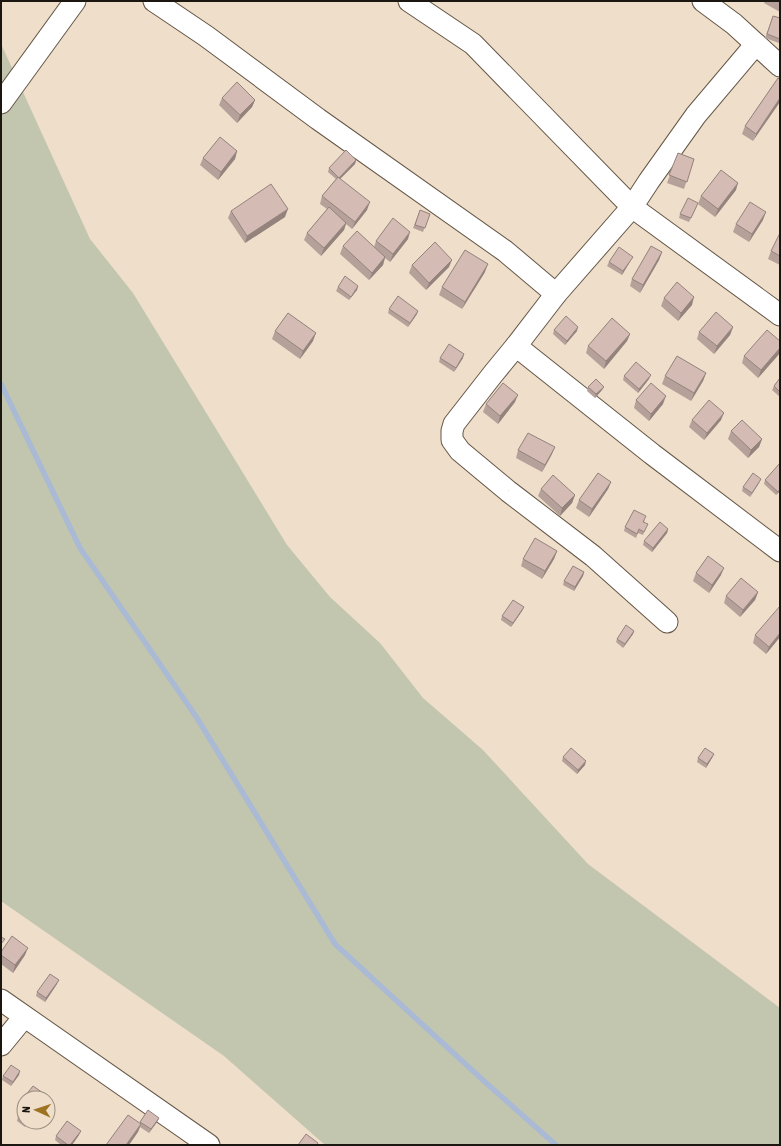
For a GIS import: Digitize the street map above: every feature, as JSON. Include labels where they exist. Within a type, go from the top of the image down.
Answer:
[{"type":"street","points":[[1,103],[75,1]]},
{"type":"street","points":[[154,1],[206,36],[325,124],[505,251],[556,294]]},
{"type":"street","points":[[409,1],[473,44],[632,207],[780,314]]},
{"type":"street","points":[[703,1],[734,24],[780,66]]},
{"type":"street","points":[[667,622],[592,556],[508,491],[460,451],[452,440],[452,431],[454,424],[556,294],[632,207],[696,115],[756,44]]},
{"type":"street","points":[[516,346],[652,454],[780,551]]},
{"type":"street","points":[[1,1000],[210,1145]]},
{"type":"street","points":[[1,1045],[24,1017]]},
{"type":"green space","points":[[1,1],[2,46],[90,239],[133,293],[287,545],[330,597],[380,643],[423,698],[483,750],[588,864],[780,1008],[780,1145],[325,1145],[224,1056],[1,901]]},
{"type":"building","points":[[773,16],[780,18],[780,39],[767,34]]},
{"type":"building","points":[[778,78],[780,80],[780,98],[756,134],[745,126]]},
{"type":"building","points":[[237,82],[255,100],[240,115],[222,98]]},
{"type":"building","points":[[220,137],[237,151],[221,172],[203,158]]},
{"type":"building","points":[[346,150],[356,160],[339,178],[329,168]]},
{"type":"building","points":[[678,153],[694,159],[687,182],[669,175]]},
{"type":"building","points":[[721,170],[738,183],[718,209],[701,196]]},
{"type":"building","points":[[338,177],[370,202],[355,222],[322,196]]},
{"type":"building","points":[[271,184],[288,209],[247,236],[231,211]]},
{"type":"building","points":[[688,198],[698,203],[691,218],[680,214]]},
{"type":"building","points":[[750,202],[766,212],[752,234],[736,224]]},
{"type":"building","points":[[329,207],[346,223],[324,248],[307,233]]},
{"type":"building","points":[[420,210],[430,214],[425,228],[415,225]]},
{"type":"building","points":[[393,218],[410,232],[393,254],[376,241]]},
{"type":"building","points":[[357,231],[385,257],[372,273],[343,246]]},
{"type":"building","points":[[780,233],[780,256],[771,251]]},
{"type":"building","points":[[435,242],[452,260],[429,283],[412,265]]},
{"type":"building","points":[[651,246],[662,252],[643,285],[632,279]]},
{"type":"building","points":[[619,247],[633,257],[623,271],[609,262]]},
{"type":"building","points":[[465,250],[488,264],[465,302],[442,287]]},
{"type":"building","points":[[345,276],[358,286],[351,297],[338,287]]},
{"type":"building","points":[[677,282],[694,297],[681,313],[664,298]]},
{"type":"building","points":[[398,296],[418,311],[410,323],[389,309]]},
{"type":"building","points":[[716,312],[733,327],[717,346],[699,332]]},
{"type":"building","points":[[288,313],[316,333],[303,351],[275,331]]},
{"type":"building","points":[[566,316],[578,327],[567,341],[554,330]]},
{"type":"building","points":[[612,318],[630,334],[606,361],[588,346]]},
{"type":"building","points":[[767,330],[780,341],[780,348],[761,370],[744,356]]},
{"type":"building","points":[[449,344],[464,354],[456,368],[440,358]]},
{"type":"building","points":[[677,356],[706,373],[694,393],[665,376]]},
{"type":"building","points":[[636,362],[651,375],[639,389],[624,376]]},
{"type":"building","points":[[780,378],[780,392],[774,386]]},
{"type":"building","points":[[596,379],[604,387],[596,394],[588,387]]},
{"type":"building","points":[[503,383],[518,395],[500,416],[486,404]]},
{"type":"building","points":[[651,383],[666,396],[651,414],[636,400]]},
{"type":"building","points":[[709,400],[724,413],[707,433],[692,420]]},
{"type":"building","points":[[742,420],[762,439],[751,450],[731,431]]},
{"type":"building","points":[[528,433],[555,447],[545,465],[518,450]]},
{"type":"building","points":[[780,463],[780,489],[778,492],[765,480]]},
{"type":"building","points":[[598,473],[611,482],[592,509],[579,500]]},
{"type":"building","points":[[753,473],[761,479],[752,493],[743,487]]},
{"type":"building","points":[[553,475],[575,495],[562,508],[541,489]]},
{"type":"building","points":[[634,510],[646,516],[643,522],[648,524],[644,532],[639,529],[637,534],[625,527]]},
{"type":"building","points":[[660,522],[668,529],[653,548],[644,541]]},
{"type":"building","points":[[535,538],[557,551],[545,571],[523,559]]},
{"type":"building","points":[[708,556],[724,568],[712,585],[696,573]]},
{"type":"building","points":[[573,566],[584,572],[575,587],[564,581]]},
{"type":"building","points":[[741,578],[758,592],[743,610],[726,596]]},
{"type":"building","points":[[513,600],[524,607],[513,623],[502,616]]},
{"type":"building","points":[[780,606],[780,633],[769,647],[755,635]]},
{"type":"building","points":[[626,625],[634,631],[625,644],[617,639]]},
{"type":"building","points":[[571,748],[586,761],[578,770],[563,757]]},
{"type":"building","points":[[705,748],[714,754],[707,764],[698,758]]},
{"type":"building","points":[[12,936],[28,948],[15,965],[1,955],[1,952]]},
{"type":"building","points":[[1,937],[5,939],[1,944]]},
{"type":"building","points":[[50,974],[59,980],[46,998],[37,992]]},
{"type":"building","points":[[11,1065],[20,1071],[13,1082],[3,1076]]},
{"type":"building","points":[[33,1086],[39,1090],[30,1090]]},
{"type":"building","points":[[148,1110],[159,1118],[151,1129],[140,1122]]},
{"type":"building","points":[[128,1115],[141,1124],[126,1145],[106,1145]]},
{"type":"building","points":[[67,1121],[81,1131],[70,1145],[56,1136]]},
{"type":"building","points":[[306,1134],[318,1143],[317,1145],[298,1145]]},
{"type":"waterway","points":[[1,384],[80,548],[197,718],[335,944],[556,1145]]}]
